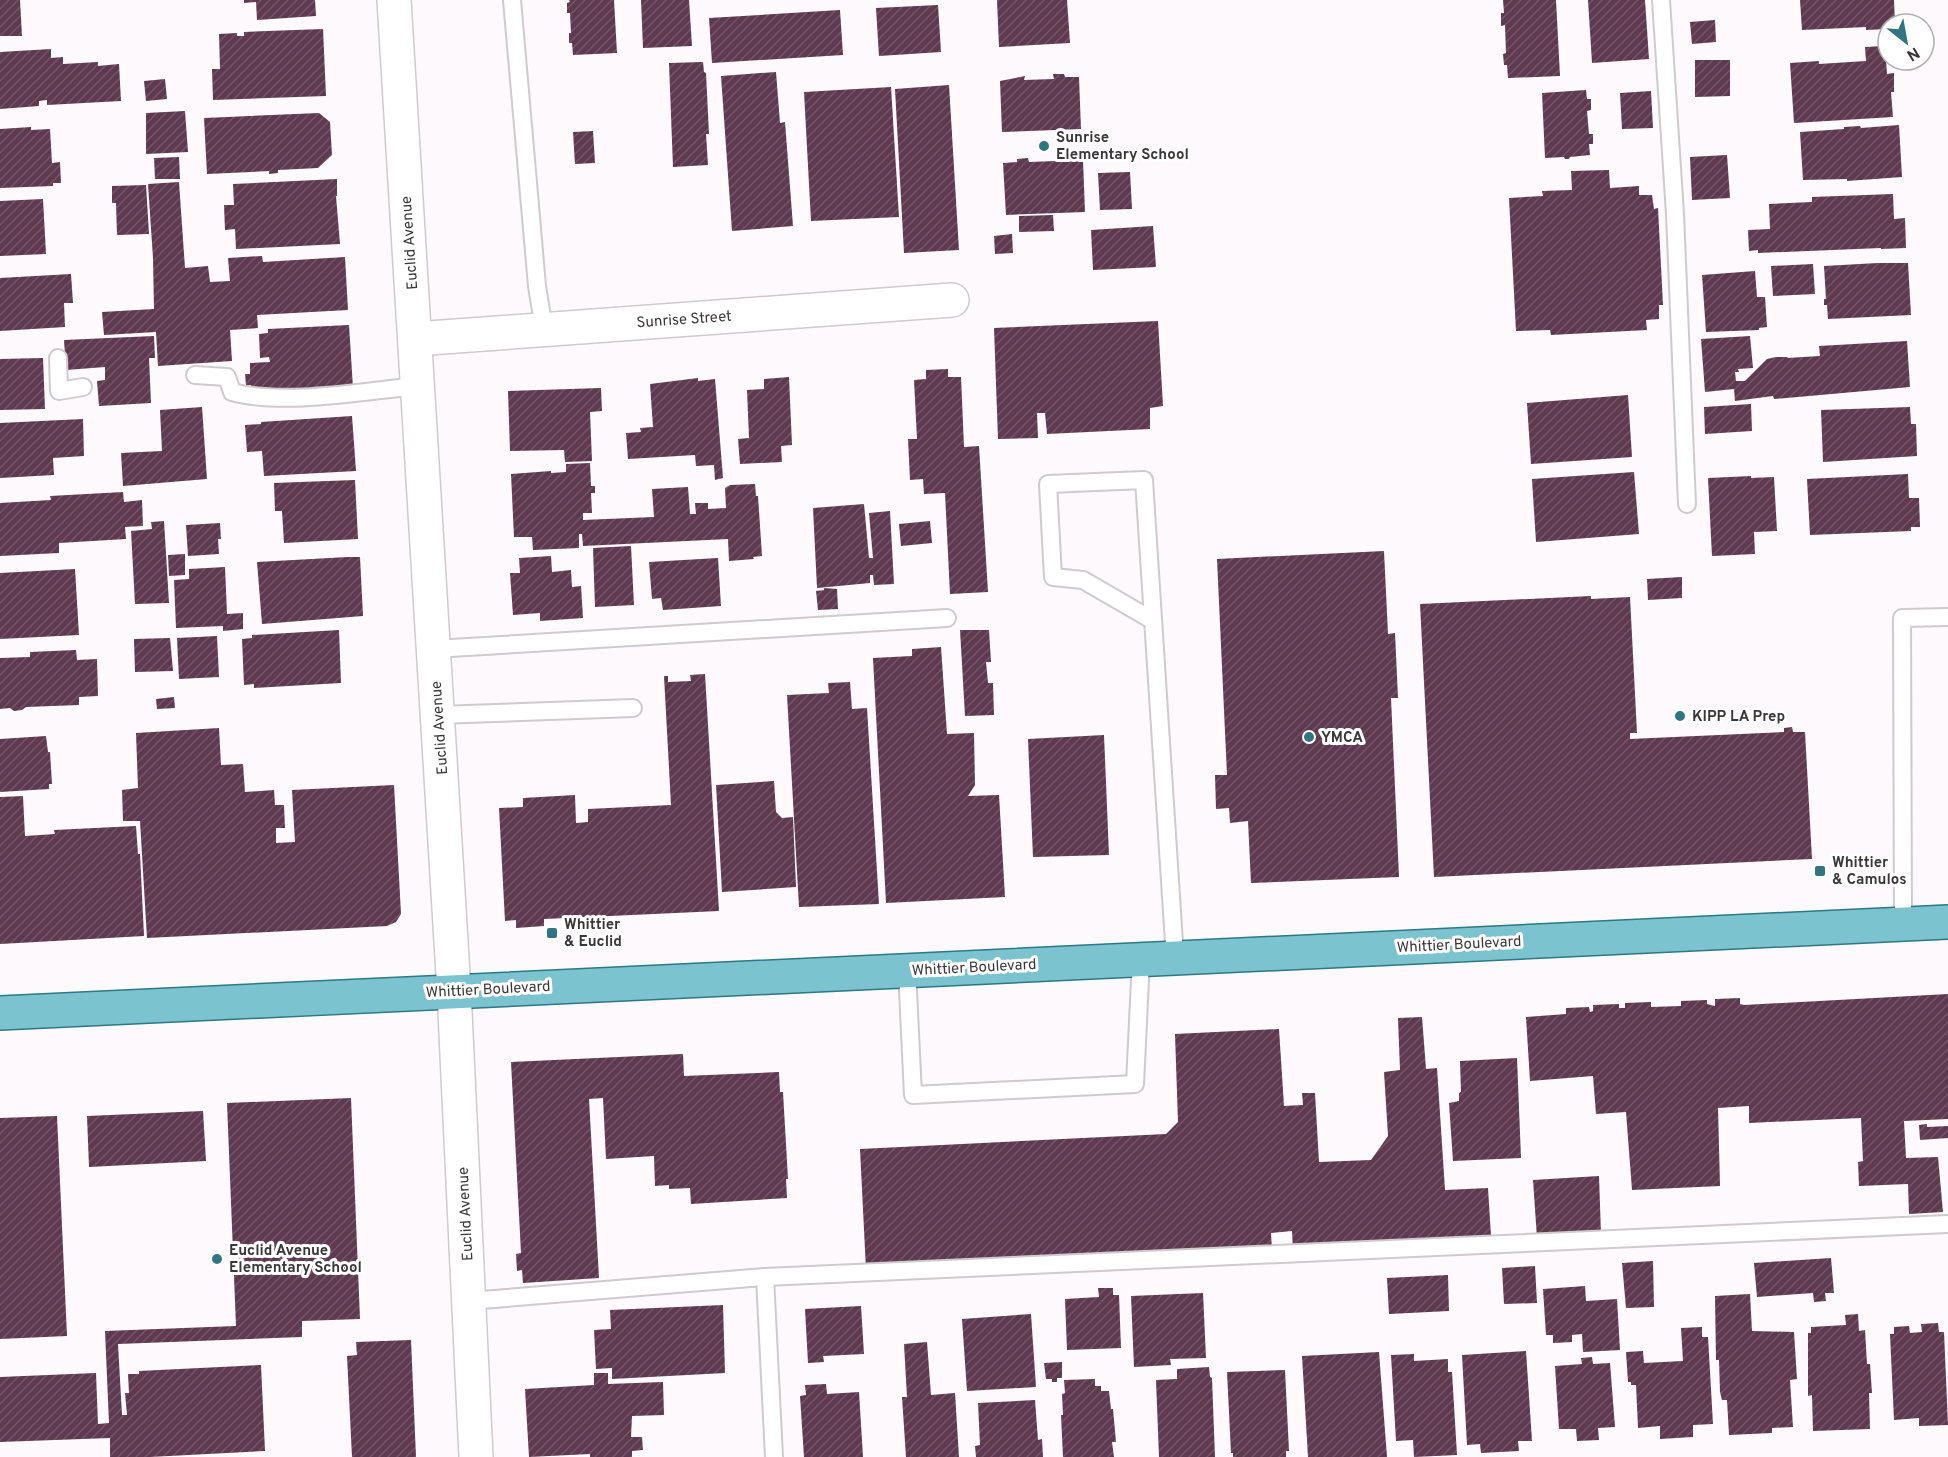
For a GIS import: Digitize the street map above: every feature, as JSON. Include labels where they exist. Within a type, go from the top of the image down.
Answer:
[{"type":"main road","name":"Whittier Boulevard","points":[[0,1013],[1948,922]]},
{"type":"street","name":"Euclid Avenue","points":[[394,0],[454,991],[476,1457]]},
{"type":"street","name":"Sunrise Street","points":[[416,339],[952,300]]},
{"type":"lane","points":[[512,0],[537,286],[544,329]]},
{"type":"lane","points":[[1661,0],[1675,214],[1687,504]]},
{"type":"lane","points":[[58,358],[59,391],[83,387]]},
{"type":"lane","points":[[195,375],[227,377],[232,392],[249,396],[294,397],[418,386]]},
{"type":"lane","points":[[1152,620],[1083,580],[1053,577],[1048,484],[1144,480],[1175,958]]},
{"type":"lane","points":[[1903,924],[1902,618],[1948,617]]},
{"type":"lane","points":[[434,649],[947,618]]},
{"type":"lane","points":[[438,715],[633,708]]},
{"type":"lane","points":[[907,970],[913,1095],[1135,1083],[1141,959]]},
{"type":"lane","points":[[469,1301],[765,1277],[1948,1224]]},
{"type":"lane","points":[[765,1277],[774,1457]]},
{"type":"building","points":[[0,0],[20,0],[22,36],[0,36]]},
{"type":"building","points":[[244,0],[315,0],[316,16],[257,20],[256,2],[244,3]]},
{"type":"building","points":[[569,0],[614,0],[617,53],[573,55],[572,43],[569,43],[570,13],[567,13],[567,3],[570,2]]},
{"type":"building","points":[[641,0],[689,0],[692,46],[643,48]]},
{"type":"building","points":[[997,0],[1067,0],[1070,43],[999,47]]},
{"type":"building","points":[[1503,0],[1556,0],[1560,76],[1508,78],[1503,54],[1506,53],[1505,25],[1501,26],[1501,13],[1504,13]]},
{"type":"building","points":[[1588,0],[1645,0],[1649,59],[1592,63]]},
{"type":"building","points":[[1800,0],[1894,0],[1894,12],[1876,12],[1876,30],[1866,30],[1866,27],[1802,30]]},
{"type":"building","points":[[938,5],[941,52],[879,56],[876,8]]},
{"type":"building","points":[[840,10],[843,55],[712,63],[709,18]]},
{"type":"building","points":[[1715,20],[1716,42],[1692,44],[1690,22]]},
{"type":"building","points":[[323,29],[326,96],[213,100],[212,69],[220,69],[219,34],[237,33],[237,36],[244,36],[244,32]]},
{"type":"building","points":[[1876,46],[1876,72],[1894,73],[1894,92],[1891,92],[1893,117],[1794,123],[1790,63],[1866,61],[1865,47]]},
{"type":"building","points":[[51,49],[51,58],[63,57],[63,64],[98,62],[98,66],[119,64],[121,101],[47,105],[47,100],[39,101],[39,106],[0,109],[0,52]]},
{"type":"building","points":[[1695,60],[1730,60],[1730,96],[1695,97]]},
{"type":"building","points":[[703,62],[706,73],[709,134],[706,134],[708,165],[673,167],[669,63]]},
{"type":"building","points":[[776,72],[780,123],[785,122],[793,226],[732,231],[721,76]]},
{"type":"building","points":[[1053,74],[1079,77],[1081,129],[1002,132],[1000,81],[1025,76],[1024,80],[1054,79]]},
{"type":"building","points":[[165,79],[167,99],[146,101],[144,81]]},
{"type":"building","points":[[949,85],[959,250],[904,253],[895,89]]},
{"type":"building","points":[[891,87],[899,217],[811,221],[804,92]]},
{"type":"building","points":[[1586,90],[1587,99],[1591,99],[1591,110],[1587,111],[1589,134],[1593,134],[1593,144],[1589,144],[1590,155],[1569,159],[1545,158],[1542,93]]},
{"type":"building","points":[[1651,91],[1653,128],[1622,129],[1620,93]]},
{"type":"building","points":[[185,111],[188,152],[146,154],[146,113]]},
{"type":"building","points":[[319,113],[330,122],[332,155],[318,168],[278,170],[278,173],[269,174],[269,171],[207,174],[204,118]]},
{"type":"building","points":[[1899,125],[1902,177],[1847,181],[1847,179],[1803,180],[1800,132],[1844,129],[1844,127]]},
{"type":"building","points":[[31,127],[31,130],[50,129],[52,163],[60,162],[61,183],[53,183],[53,186],[0,188],[0,129]]},
{"type":"building","points":[[593,131],[595,163],[575,164],[573,132]]},
{"type":"building","points":[[1727,155],[1730,198],[1692,200],[1690,157]]},
{"type":"building","points":[[179,157],[180,179],[155,179],[154,158]]},
{"type":"building","points":[[1028,158],[1029,162],[1083,160],[1085,212],[1006,215],[1003,163]]},
{"type":"building","points":[[1609,170],[1610,188],[1639,186],[1639,195],[1652,195],[1654,209],[1658,208],[1663,305],[1659,305],[1659,319],[1646,320],[1647,330],[1551,335],[1550,330],[1516,331],[1509,198],[1543,196],[1542,191],[1572,190],[1571,171]]},
{"type":"building","points":[[1130,172],[1132,209],[1100,210],[1098,173]]},
{"type":"building","points":[[337,179],[340,244],[236,249],[235,229],[225,230],[224,205],[234,205],[233,184]]},
{"type":"building","points":[[179,182],[185,268],[208,266],[210,282],[230,281],[228,258],[262,256],[263,262],[345,257],[348,310],[257,315],[258,328],[230,330],[232,361],[158,366],[156,332],[104,335],[102,312],[154,309],[148,184]]},
{"type":"building","points":[[146,185],[149,234],[117,235],[116,203],[112,203],[112,186]]},
{"type":"building","points":[[1893,194],[1894,219],[1905,218],[1906,248],[1758,253],[1758,250],[1749,251],[1748,230],[1770,229],[1769,204],[1812,202],[1812,197]]},
{"type":"building","points":[[43,199],[46,254],[0,256],[0,201]]},
{"type":"building","points":[[1053,215],[1054,231],[1019,232],[1019,216]]},
{"type":"building","points":[[1153,226],[1156,267],[1093,270],[1091,230]]},
{"type":"building","points":[[1012,234],[1013,253],[995,254],[994,236]]},
{"type":"building","points":[[1908,263],[1911,315],[1828,319],[1827,305],[1824,305],[1824,299],[1826,299],[1824,266]]},
{"type":"building","points":[[1813,264],[1815,294],[1773,296],[1771,266]]},
{"type":"building","points":[[1755,271],[1757,297],[1765,297],[1767,327],[1759,328],[1759,330],[1706,332],[1702,275]]},
{"type":"building","points":[[71,274],[73,303],[64,303],[65,327],[0,331],[0,278]]},
{"type":"building","points":[[1158,321],[1163,406],[1150,408],[1150,429],[1047,434],[1045,413],[1037,413],[1038,438],[998,439],[994,328]]},
{"type":"building","points":[[349,325],[353,388],[271,392],[271,388],[251,390],[251,385],[246,385],[245,374],[250,374],[250,363],[270,362],[269,357],[260,358],[259,334],[268,333],[268,329]]},
{"type":"building","points":[[154,336],[155,358],[149,358],[151,403],[99,406],[97,381],[105,380],[105,367],[66,370],[64,340]]},
{"type":"building","points":[[1750,336],[1753,368],[1738,369],[1739,372],[1735,372],[1736,381],[1745,381],[1767,359],[1820,356],[1819,346],[1907,341],[1910,387],[1774,399],[1773,396],[1735,401],[1734,389],[1705,392],[1701,339]]},
{"type":"building","points":[[43,358],[45,409],[0,410],[0,359]]},
{"type":"building","points":[[948,369],[948,377],[961,377],[964,447],[979,446],[988,592],[950,594],[945,493],[924,494],[923,479],[910,480],[908,439],[917,439],[914,380],[926,379],[926,370]]},
{"type":"building","points":[[789,377],[792,445],[781,446],[782,462],[740,464],[738,439],[749,438],[747,390],[764,389],[764,379]]},
{"type":"building","points":[[698,378],[698,381],[715,379],[723,478],[715,480],[714,465],[696,466],[695,455],[628,459],[626,433],[641,432],[640,428],[653,427],[650,384]]},
{"type":"building","points":[[601,388],[602,411],[590,412],[592,461],[565,462],[564,450],[510,451],[508,391]]},
{"type":"building","points":[[1628,395],[1632,457],[1531,464],[1527,403]]},
{"type":"building","points":[[1751,404],[1752,431],[1705,434],[1704,407]]},
{"type":"building","points":[[202,407],[207,479],[123,486],[121,453],[162,451],[160,410]]},
{"type":"building","points":[[1910,407],[1911,424],[1916,424],[1917,456],[1823,462],[1821,410]]},
{"type":"building","points":[[352,416],[356,471],[264,476],[262,451],[247,452],[245,425]]},
{"type":"building","points":[[83,419],[84,456],[53,458],[54,475],[0,478],[0,423]]},
{"type":"building","points":[[590,463],[591,486],[595,486],[595,493],[591,493],[592,513],[583,513],[583,520],[654,517],[652,489],[688,487],[690,514],[696,514],[695,503],[708,503],[708,509],[726,508],[725,488],[730,485],[755,484],[756,496],[758,496],[762,556],[729,561],[728,539],[583,546],[582,534],[579,534],[579,548],[533,550],[532,537],[514,537],[511,474],[566,472],[566,464]]},
{"type":"building","points":[[1634,472],[1639,534],[1536,542],[1532,479]]},
{"type":"building","points":[[1908,474],[1909,498],[1919,498],[1920,527],[1911,527],[1911,531],[1810,535],[1807,479]]},
{"type":"building","points":[[1751,476],[1751,478],[1774,477],[1777,531],[1754,532],[1755,554],[1712,556],[1708,478]]},
{"type":"building","points":[[355,480],[358,539],[284,543],[282,511],[275,511],[274,483]]},
{"type":"building","points":[[123,492],[124,502],[142,500],[143,526],[125,527],[126,539],[59,543],[59,553],[0,556],[0,503],[51,500],[50,496]]},
{"type":"building","points":[[864,504],[869,558],[873,558],[869,513],[890,511],[894,584],[874,585],[873,575],[870,575],[870,583],[817,588],[813,508]]},
{"type":"building","points":[[164,521],[169,603],[135,604],[131,531],[152,529],[151,522]]},
{"type":"building","points":[[930,521],[932,543],[901,546],[899,524]]},
{"type":"building","points":[[220,523],[219,554],[188,556],[186,525]]},
{"type":"building","points":[[631,546],[634,605],[595,607],[593,548]]},
{"type":"building","name":"YMCA","points":[[1384,551],[1388,634],[1395,633],[1398,698],[1391,698],[1399,877],[1251,883],[1248,821],[1230,823],[1229,808],[1216,809],[1215,775],[1227,775],[1217,559]]},
{"type":"building","points":[[185,554],[185,575],[169,576],[168,555]]},
{"type":"building","points":[[551,556],[552,572],[571,570],[572,587],[581,586],[583,618],[540,621],[540,613],[513,615],[510,573],[520,573],[519,558]]},
{"type":"building","points":[[360,557],[363,616],[262,624],[257,562]]},
{"type":"building","points":[[718,558],[721,606],[663,610],[661,598],[652,599],[649,562]]},
{"type":"building","points":[[225,567],[227,614],[243,613],[243,629],[223,631],[223,626],[176,628],[174,580],[189,579],[189,569]]},
{"type":"building","points":[[75,569],[79,635],[0,639],[0,573]]},
{"type":"building","points":[[1682,577],[1682,598],[1648,600],[1647,579]]},
{"type":"building","points":[[824,588],[837,589],[838,609],[818,610],[816,591],[824,590]]},
{"type":"building","points":[[1591,596],[1591,599],[1630,597],[1637,733],[1630,733],[1630,739],[1784,732],[1784,728],[1792,727],[1793,732],[1805,732],[1812,859],[1434,877],[1420,604]]},
{"type":"building","points":[[339,630],[341,683],[254,688],[254,684],[244,685],[242,639],[252,638],[252,635]]},
{"type":"building","points":[[960,630],[989,630],[991,662],[986,662],[988,683],[993,683],[994,715],[965,716]]},
{"type":"building","points":[[217,636],[219,677],[179,679],[177,638]]},
{"type":"building","points":[[170,638],[173,671],[135,672],[134,639]]},
{"type":"building","points":[[941,647],[947,734],[974,733],[975,785],[968,796],[999,795],[1005,897],[886,903],[873,658],[912,656],[912,649]]},
{"type":"building","points":[[76,650],[77,660],[97,659],[98,696],[79,697],[79,705],[26,707],[14,711],[10,708],[0,709],[0,658],[30,657],[30,652]]},
{"type":"building","points":[[705,674],[719,911],[544,919],[544,926],[516,928],[516,920],[505,921],[499,808],[523,807],[523,798],[575,795],[576,823],[588,822],[588,809],[671,805],[664,676],[668,676],[668,682],[691,681],[690,675]]},
{"type":"building","points":[[850,682],[852,709],[867,708],[879,904],[799,907],[787,695],[829,693],[828,683]]},
{"type":"building","points":[[174,697],[175,708],[157,709],[156,699]]},
{"type":"building","points":[[219,728],[221,765],[243,764],[245,792],[274,790],[275,805],[284,805],[285,828],[276,828],[276,843],[295,842],[292,790],[394,785],[401,914],[396,922],[387,926],[147,938],[140,821],[123,821],[122,790],[138,788],[136,733]]},
{"type":"building","points":[[1104,735],[1109,855],[1033,857],[1028,739]]},
{"type":"building","points":[[46,736],[48,752],[50,752],[52,784],[49,784],[49,789],[0,792],[0,739]]},
{"type":"building","points":[[774,781],[776,812],[782,818],[793,817],[796,887],[722,892],[716,785]]},
{"type":"building","points":[[23,796],[25,836],[55,834],[54,830],[136,826],[138,854],[140,854],[144,936],[0,944],[0,797]]},
{"type":"building","points":[[1948,994],[1948,1119],[1904,1121],[1906,1158],[1938,1157],[1943,1212],[1909,1214],[1908,1184],[1859,1186],[1858,1162],[1863,1161],[1861,1118],[1749,1123],[1749,1106],[1718,1108],[1720,1186],[1632,1190],[1626,1112],[1596,1114],[1593,1076],[1530,1081],[1526,1017],[1566,1014],[1566,1008],[1589,1007],[1590,1012],[1593,1011],[1593,1005],[1619,1004],[1619,1008],[1625,1008],[1625,1003],[1651,1002],[1651,1007],[1681,1006],[1681,1001],[1707,1000],[1707,1004],[1715,1006],[1715,999],[1740,998],[1740,1004],[1744,1005]]},
{"type":"building","points":[[1422,1017],[1426,1069],[1437,1068],[1445,1190],[1488,1188],[1491,1236],[1449,1238],[1449,1243],[1293,1250],[1292,1231],[1271,1233],[1272,1250],[866,1270],[860,1149],[1166,1134],[1178,1122],[1175,1034],[1279,1029],[1284,1106],[1303,1105],[1302,1093],[1315,1093],[1319,1162],[1371,1160],[1388,1136],[1384,1072],[1400,1070],[1398,1018]]},
{"type":"building","points":[[683,1054],[684,1076],[779,1072],[780,1092],[783,1092],[787,1198],[691,1204],[690,1188],[669,1189],[669,1185],[655,1186],[654,1156],[606,1159],[603,1098],[589,1099],[599,1278],[523,1283],[522,1270],[517,1271],[516,1254],[521,1253],[511,1062]]},
{"type":"building","points":[[1517,1058],[1521,1158],[1453,1161],[1449,1103],[1459,1101],[1460,1061]]},
{"type":"building","points":[[351,1098],[360,1319],[302,1321],[302,1337],[118,1344],[122,1415],[127,1415],[125,1393],[129,1393],[128,1374],[139,1374],[139,1371],[261,1365],[265,1451],[110,1457],[110,1438],[0,1442],[0,1377],[96,1373],[98,1424],[109,1423],[105,1331],[236,1326],[227,1103]]},
{"type":"building","points":[[203,1111],[206,1161],[89,1167],[87,1116]]},
{"type":"building","points":[[57,1116],[67,1336],[0,1339],[0,1118]]},
{"type":"building","points":[[1927,1124],[1927,1127],[1948,1126],[1948,1138],[1920,1140],[1919,1125]]},
{"type":"building","points":[[1599,1176],[1601,1234],[1537,1238],[1533,1180]]},
{"type":"building","points":[[1831,1258],[1834,1293],[1825,1293],[1826,1301],[1814,1302],[1813,1293],[1757,1297],[1754,1263]]},
{"type":"building","points":[[1653,1261],[1654,1307],[1626,1308],[1622,1263]]},
{"type":"building","points":[[1535,1266],[1537,1303],[1504,1304],[1502,1268]]},
{"type":"building","points":[[1448,1275],[1449,1311],[1389,1314],[1387,1278]]},
{"type":"building","points":[[1585,1286],[1586,1301],[1617,1299],[1620,1350],[1583,1352],[1582,1334],[1572,1335],[1572,1342],[1553,1343],[1553,1335],[1546,1335],[1543,1289]]},
{"type":"building","points":[[1098,1288],[1113,1288],[1113,1295],[1119,1295],[1121,1348],[1067,1350],[1065,1299],[1099,1297]]},
{"type":"building","points":[[1203,1293],[1206,1358],[1170,1359],[1171,1365],[1134,1367],[1131,1296]]},
{"type":"building","points":[[1750,1294],[1752,1331],[1794,1332],[1797,1379],[1790,1380],[1793,1427],[1772,1428],[1772,1433],[1729,1435],[1727,1400],[1722,1400],[1719,1360],[1716,1360],[1715,1296]]},
{"type":"building","points":[[723,1305],[725,1373],[612,1379],[612,1368],[596,1369],[594,1330],[611,1329],[610,1310]]},
{"type":"building","points":[[861,1306],[864,1354],[823,1356],[824,1362],[808,1363],[805,1309]]},
{"type":"building","points":[[1031,1314],[1036,1387],[967,1391],[962,1319]]},
{"type":"building","points":[[1858,1314],[1859,1331],[1865,1330],[1867,1364],[1870,1364],[1872,1393],[1869,1393],[1870,1429],[1813,1431],[1812,1395],[1808,1396],[1808,1333],[1811,1333],[1811,1327],[1846,1325],[1845,1315]]},
{"type":"building","points":[[1938,1323],[1939,1332],[1944,1332],[1948,1425],[1919,1426],[1919,1418],[1894,1420],[1890,1334],[1894,1334],[1894,1327],[1909,1326],[1910,1333],[1922,1332],[1921,1324]]},
{"type":"building","points":[[1702,1327],[1702,1337],[1708,1337],[1713,1424],[1693,1425],[1693,1437],[1660,1439],[1660,1426],[1638,1428],[1636,1385],[1628,1382],[1626,1352],[1643,1351],[1644,1363],[1683,1361],[1681,1328]]},
{"type":"building","points":[[411,1340],[416,1457],[352,1457],[347,1356],[357,1355],[356,1342]]},
{"type":"building","points":[[927,1342],[931,1395],[955,1393],[959,1457],[906,1457],[902,1397],[907,1397],[904,1344]]},
{"type":"building","points":[[1526,1351],[1532,1441],[1518,1441],[1519,1451],[1481,1453],[1480,1444],[1467,1445],[1462,1355]]},
{"type":"building","points":[[1379,1352],[1387,1457],[1308,1457],[1302,1356]]},
{"type":"building","points":[[1414,1354],[1414,1361],[1448,1359],[1448,1372],[1452,1372],[1457,1455],[1414,1457],[1413,1440],[1396,1441],[1391,1355]]},
{"type":"building","points":[[1592,1357],[1593,1364],[1610,1363],[1615,1427],[1598,1428],[1599,1440],[1577,1441],[1576,1429],[1559,1429],[1555,1366],[1582,1364],[1581,1358]]},
{"type":"building","points":[[1062,1362],[1062,1378],[1057,1378],[1057,1382],[1046,1379],[1044,1363]]},
{"type":"building","points":[[1209,1367],[1212,1378],[1215,1457],[1159,1457],[1156,1380],[1177,1379],[1177,1369]]},
{"type":"building","points":[[1285,1370],[1289,1451],[1286,1451],[1286,1457],[1233,1457],[1227,1372]]},
{"type":"building","points":[[594,1373],[608,1373],[608,1384],[663,1382],[664,1415],[632,1416],[631,1437],[642,1437],[643,1450],[632,1451],[632,1457],[590,1457],[590,1454],[529,1457],[525,1389],[594,1385]]},
{"type":"building","points":[[1095,1379],[1095,1386],[1101,1386],[1101,1391],[1109,1391],[1116,1442],[1112,1442],[1114,1457],[1063,1457],[1061,1415],[1063,1415],[1062,1394],[1065,1393],[1064,1380]]},
{"type":"building","points":[[826,1384],[827,1394],[859,1392],[863,1457],[804,1457],[800,1396],[806,1395],[805,1385]]},
{"type":"building","points":[[1035,1400],[1038,1440],[1042,1439],[1043,1457],[976,1457],[975,1446],[980,1445],[978,1403]]},
{"type":"place","name":"Sunrise Elementary School","points":[[1044,146]]},
{"type":"place","name":"KIPP LA Prep","points":[[1680,716]]},
{"type":"place","name":"YMCA","points":[[1309,737]]},
{"type":"place","name":"Whittier & Camulos","points":[[1820,871]]},
{"type":"place","name":"Whittier & Euclid","points":[[552,933]]},
{"type":"place","name":"Euclid Avenue Elementary School","points":[[217,1259]]}]
